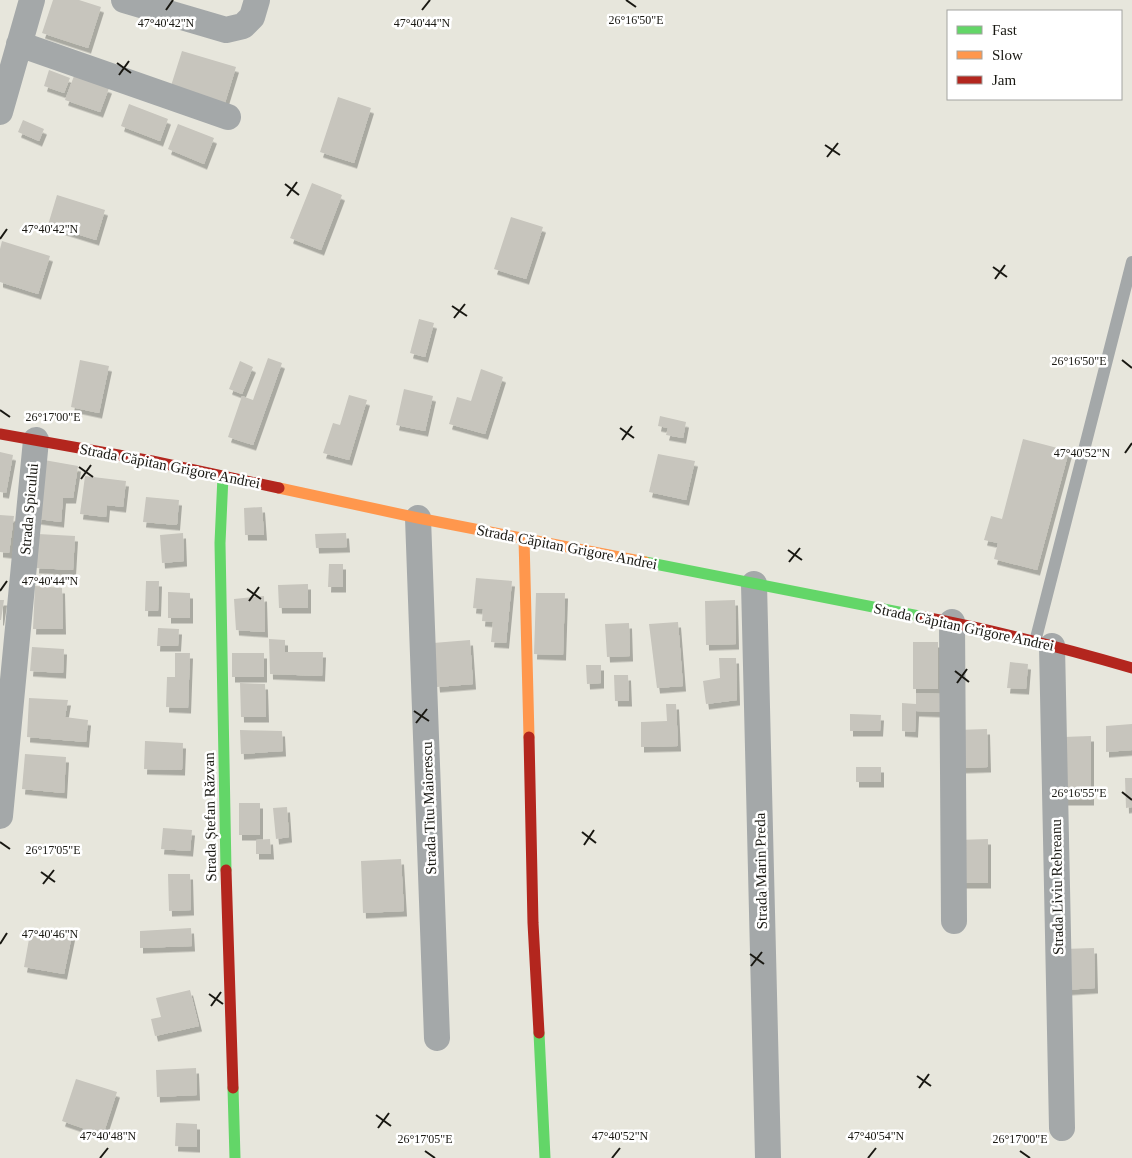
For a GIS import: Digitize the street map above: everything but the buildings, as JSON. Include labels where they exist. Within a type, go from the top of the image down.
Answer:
[{"type":"street","points":[[0,112],[32,0]]},
{"type":"street","points":[[124,0],[226,30],[243,26],[252,17],[257,0]]},
{"type":"street","points":[[20,44],[228,117]]},
{"type":"street","name":"Strada Căpitan Grigore Andrei","points":[[0,434],[152,461],[418,518],[952,622],[1074,651],[1132,668]]},
{"type":"street","name":"Strada Spicului","points":[[0,816],[36,440]]},
{"type":"street","name":"Strada Ștefan Răzvan","points":[[223,476],[220,544],[224,818],[235,1158]]},
{"type":"street","name":"Strada Titu Maiorescu","points":[[418,518],[438,1038]]},
{"type":"street","points":[[524,538],[533,923],[545,1158]]},
{"type":"street","name":"Strada Marin Preda","points":[[754,584],[768,1158]]},
{"type":"street","points":[[952,622],[954,921]]},
{"type":"street","name":"Strada Liviu Rebreanu","points":[[1044,644],[1062,1128]]},
{"type":"lane","points":[[1044,644],[1132,262]]},
{"type":"traffic: fast","points":[[223,476],[220,543],[226,870]]},
{"type":"traffic: fast","points":[[645,562],[924,617]]},
{"type":"traffic: fast","points":[[539,1033],[545,1158]]},
{"type":"traffic: fast","points":[[233,1088],[235,1158]]},
{"type":"traffic: slow","points":[[279,488],[418,518],[645,562]]},
{"type":"traffic: slow","points":[[524,538],[529,737]]},
{"type":"traffic: jam","points":[[0,434],[152,461],[279,488]]},
{"type":"traffic: jam","points":[[924,617],[1028,640],[1132,668]]},
{"type":"traffic: jam","points":[[529,737],[533,923],[539,1033]]},
{"type":"traffic: jam","points":[[226,870],[233,1088]]}]
